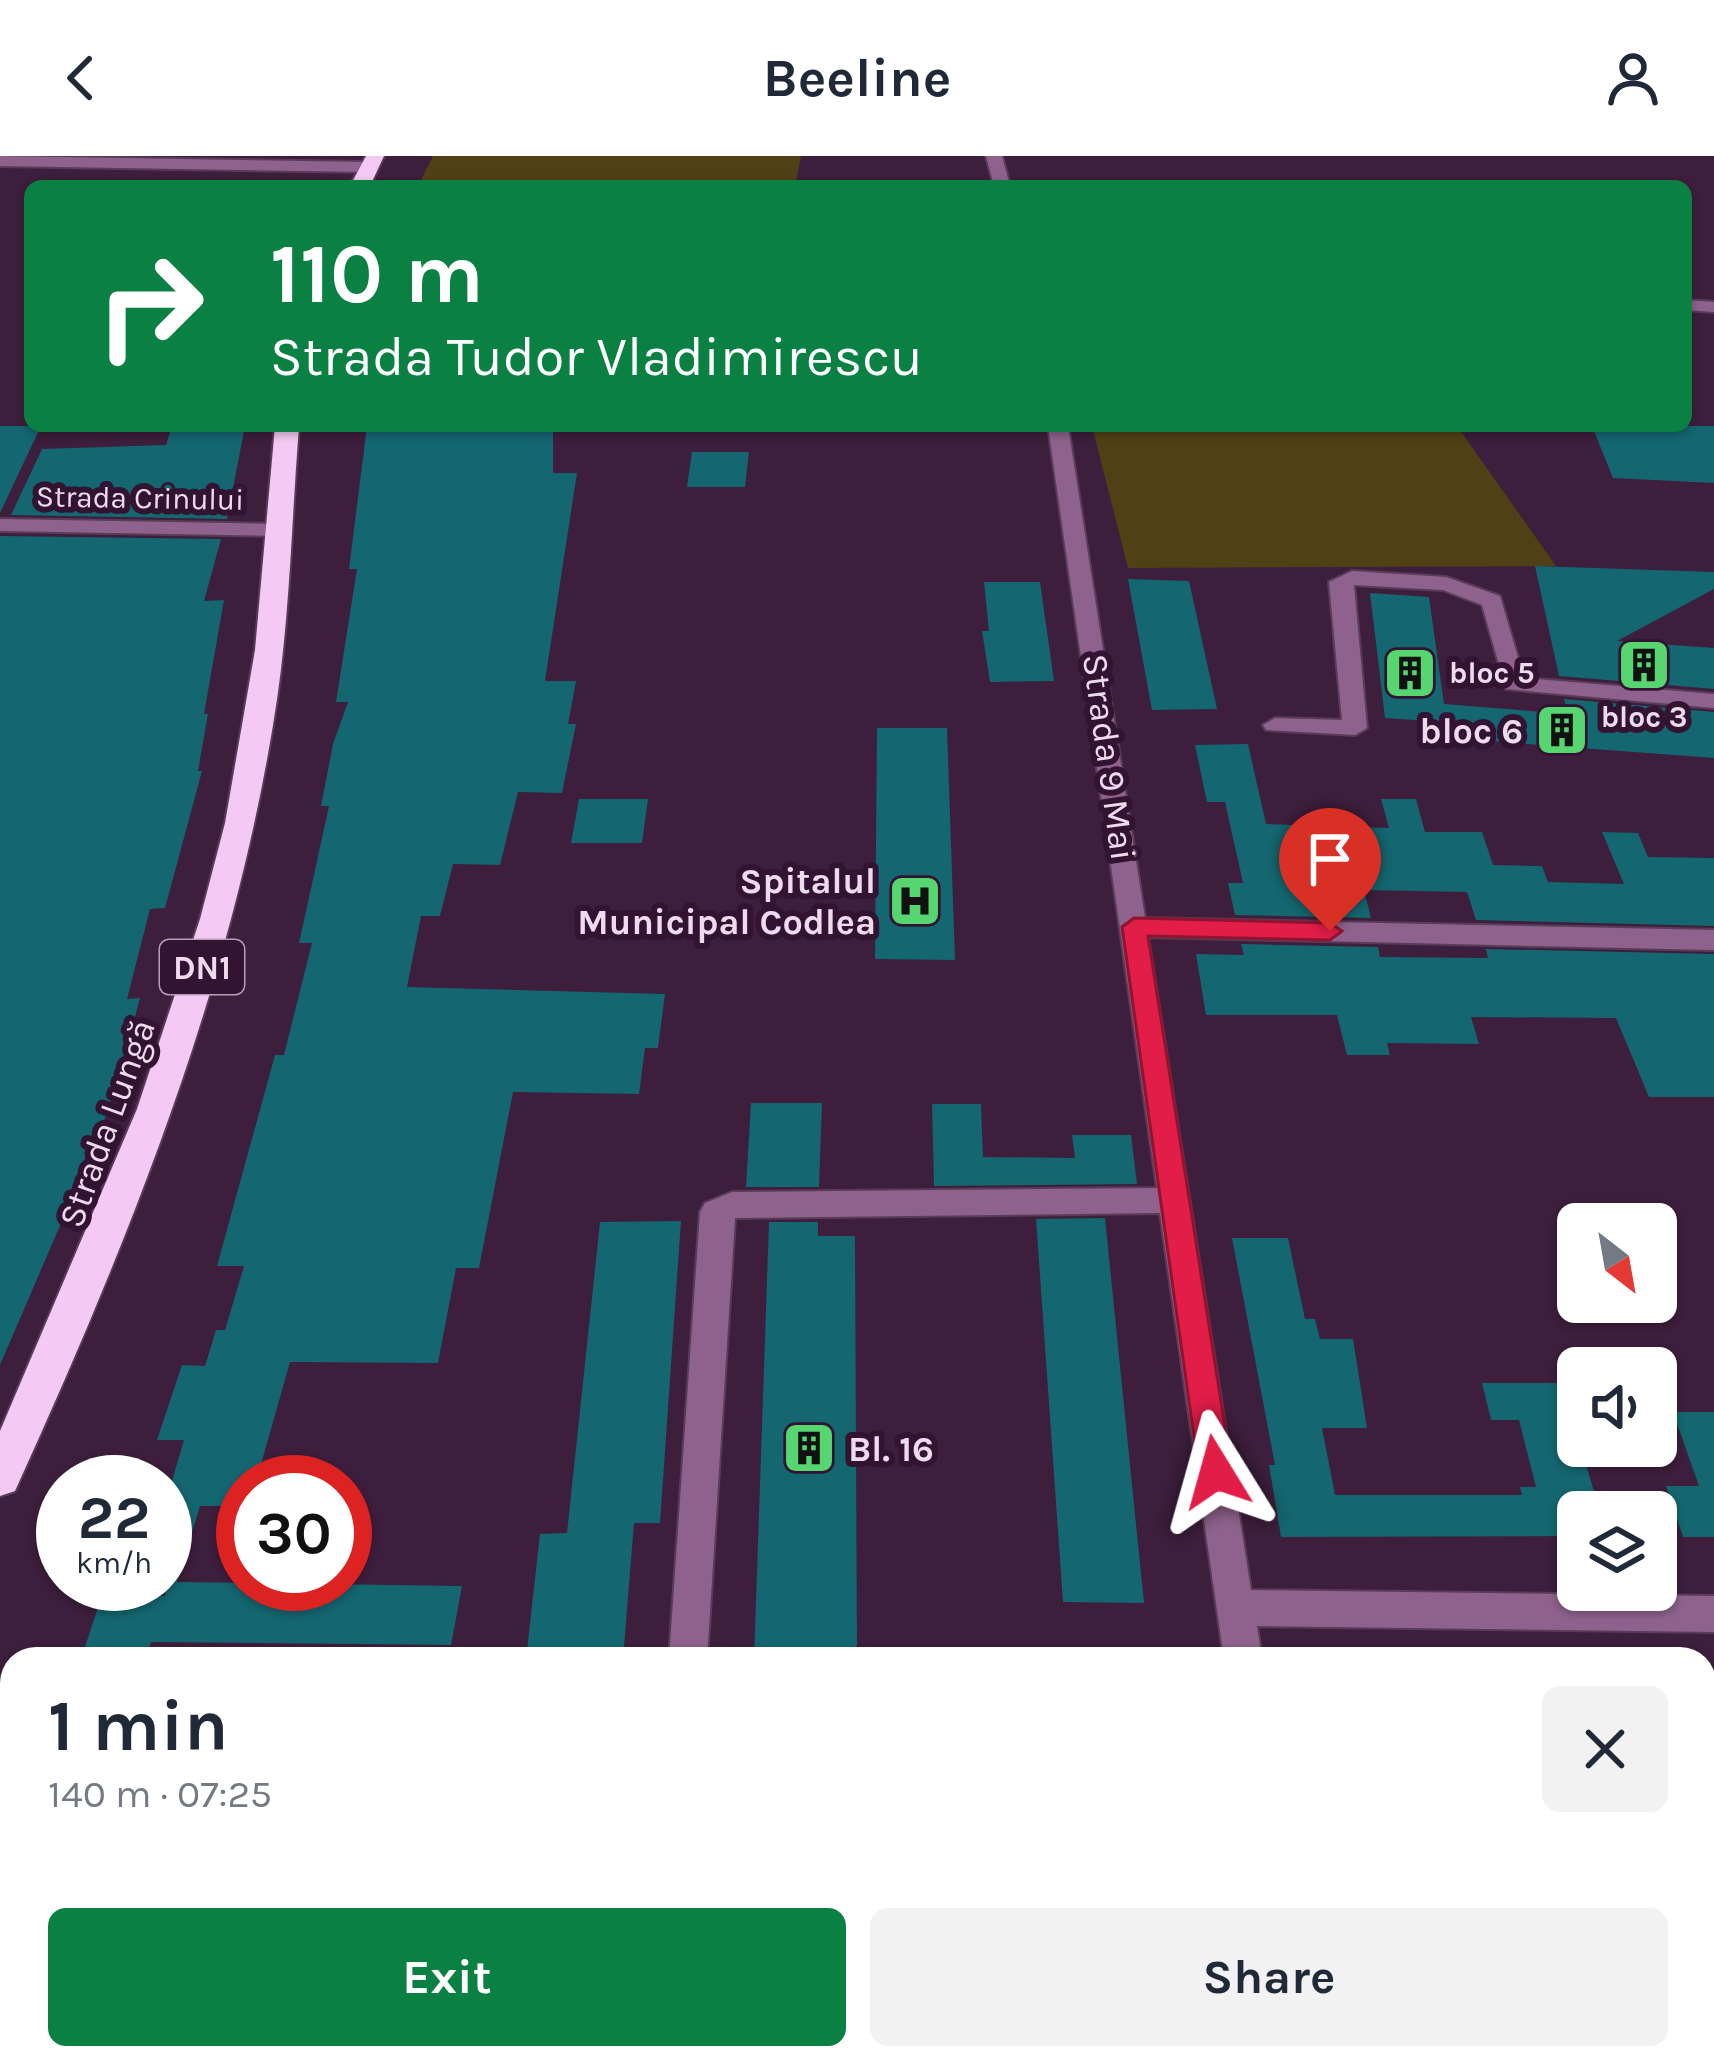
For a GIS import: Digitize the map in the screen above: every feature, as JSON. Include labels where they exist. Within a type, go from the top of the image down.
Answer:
[{"type":"highway","name":"Strada Lungă","points":[[0,1477],[125,1192],[200,975],[259,727],[286,432]]},
{"type":"street","points":[[0,160],[368,170]]},
{"type":"street","name":"Strada 9 Mai","points":[[1059,432],[1241,1647]]},
{"type":"street","name":"Strada Crinului","points":[[0,525],[278,530]]},
{"type":"street","points":[[1275,724],[1354,728],[1340,582],[1352,578],[1446,584],[1492,601],[1514,684],[1714,701]]},
{"type":"street","points":[[1134,927],[1714,940]]},
{"type":"street","points":[[689,1647],[716,1212],[732,1205],[1175,1200]]},
{"type":"street","points":[[1236,1608],[1714,1614]]},
{"type":"shaded area","points":[[433,156],[801,156],[796,180],[421,180]]},
{"type":"shaded area","points":[[1094,432],[1461,432],[1556,566],[1128,568]]},
{"type":"building","points":[[0,426],[24,426],[24,432],[38,432],[0,513]]},
{"type":"building","points":[[1692,426],[1714,426],[1714,483],[1613,478],[1594,432],[1692,432]]},
{"type":"building","points":[[170,432],[244,432],[227,519],[11,515],[42,449],[166,445]]},
{"type":"building","points":[[366,432],[553,432],[553,473],[577,473],[545,681],[576,681],[568,724],[576,724],[562,793],[518,792],[500,865],[453,864],[440,916],[421,916],[407,987],[665,994],[658,1048],[645,1048],[639,1094],[513,1092],[479,1268],[456,1268],[438,1363],[290,1362],[264,1455],[216,1455],[216,1506],[200,1506],[192,1532],[192,1455],[180,1455],[184,1440],[157,1440],[182,1365],[205,1366],[216,1330],[225,1330],[244,1266],[217,1266],[275,1055],[284,1055],[312,943],[299,943],[329,806],[321,806],[333,744],[348,702],[336,702],[357,569],[349,569]]},
{"type":"building","points":[[692,452],[749,452],[745,487],[687,487]]},
{"type":"building","points":[[0,536],[221,539],[204,601],[224,600],[204,714],[208,714],[198,771],[202,771],[165,908],[150,909],[127,999],[140,998],[125,1055],[96,1146],[88,1147],[68,1220],[62,1221],[0,1365]]},
{"type":"building","points":[[1535,566],[1714,572],[1714,589],[1617,641],[1714,648],[1714,689],[1559,676]]},
{"type":"building","points":[[1128,579],[1189,581],[1217,709],[1152,710]]},
{"type":"building","points":[[984,582],[1040,582],[1054,681],[990,682],[982,631],[989,631]]},
{"type":"building","points":[[1370,593],[1429,597],[1444,704],[1568,714],[1564,699],[1714,712],[1714,758],[1449,738],[1446,722],[1385,718]]},
{"type":"building","name":"Spitalul Municipal Codlea","points":[[877,728],[947,728],[955,960],[875,959]]},
{"type":"building","points":[[1248,744],[1266,824],[1389,828],[1381,799],[1416,799],[1425,832],[1482,832],[1493,865],[1542,866],[1548,882],[1624,884],[1602,832],[1638,833],[1648,857],[1714,858],[1714,926],[1476,920],[1467,892],[1364,890],[1371,918],[1235,915],[1228,883],[1243,883],[1225,802],[1207,802],[1195,745]]},
{"type":"building","points":[[579,799],[648,799],[642,843],[571,843]]},
{"type":"building","points":[[1241,944],[1378,947],[1380,957],[1488,958],[1486,949],[1714,954],[1714,1097],[1649,1097],[1616,1018],[1471,1017],[1479,1044],[1387,1043],[1390,1055],[1347,1055],[1337,1015],[1206,1015],[1196,954],[1244,955]]},
{"type":"building","points":[[751,1103],[822,1103],[819,1187],[746,1187]]},
{"type":"building","points":[[932,1104],[981,1104],[983,1157],[1075,1158],[1072,1135],[1131,1135],[1137,1184],[934,1186]]},
{"type":"building","points":[[1105,1218],[1144,1603],[1063,1602],[1036,1219]]},
{"type":"building","points":[[681,1221],[660,1523],[634,1523],[624,1647],[527,1647],[540,1534],[567,1533],[600,1222]]},
{"type":"building","name":"Bl. 16","points":[[769,1222],[818,1222],[818,1236],[855,1236],[857,1647],[754,1647]]},
{"type":"building","points":[[1232,1238],[1288,1238],[1305,1319],[1315,1319],[1320,1339],[1353,1339],[1367,1428],[1322,1428],[1335,1495],[1522,1495],[1520,1487],[1536,1487],[1519,1420],[1491,1420],[1482,1383],[1557,1383],[1557,1467],[1587,1467],[1594,1491],[1557,1491],[1557,1536],[1281,1537],[1269,1465],[1275,1465]]},
{"type":"building","points":[[1677,1412],[1714,1412],[1714,1537],[1683,1537],[1677,1519],[1677,1491],[1668,1491],[1666,1486],[1699,1486]]},
{"type":"building","points":[[192,1582],[216,1583],[216,1611],[372,1611],[372,1585],[462,1586],[451,1645],[151,1642],[150,1647],[85,1647],[97,1611],[192,1611]]},
{"type":"place","name":"bloc 3","points":[[1644,665]]},
{"type":"place","name":"bloc 5","points":[[1410,673]]},
{"type":"place","name":"bloc 6","points":[[1562,730]]},
{"type":"place","name":"Spitalul Municipal Codlea","points":[[915,901]]},
{"type":"place","name":"Bl. 16","points":[[809,1448]]},
{"type":"route","points":[[1216,1472],[1134,927],[1330,931]]}]
